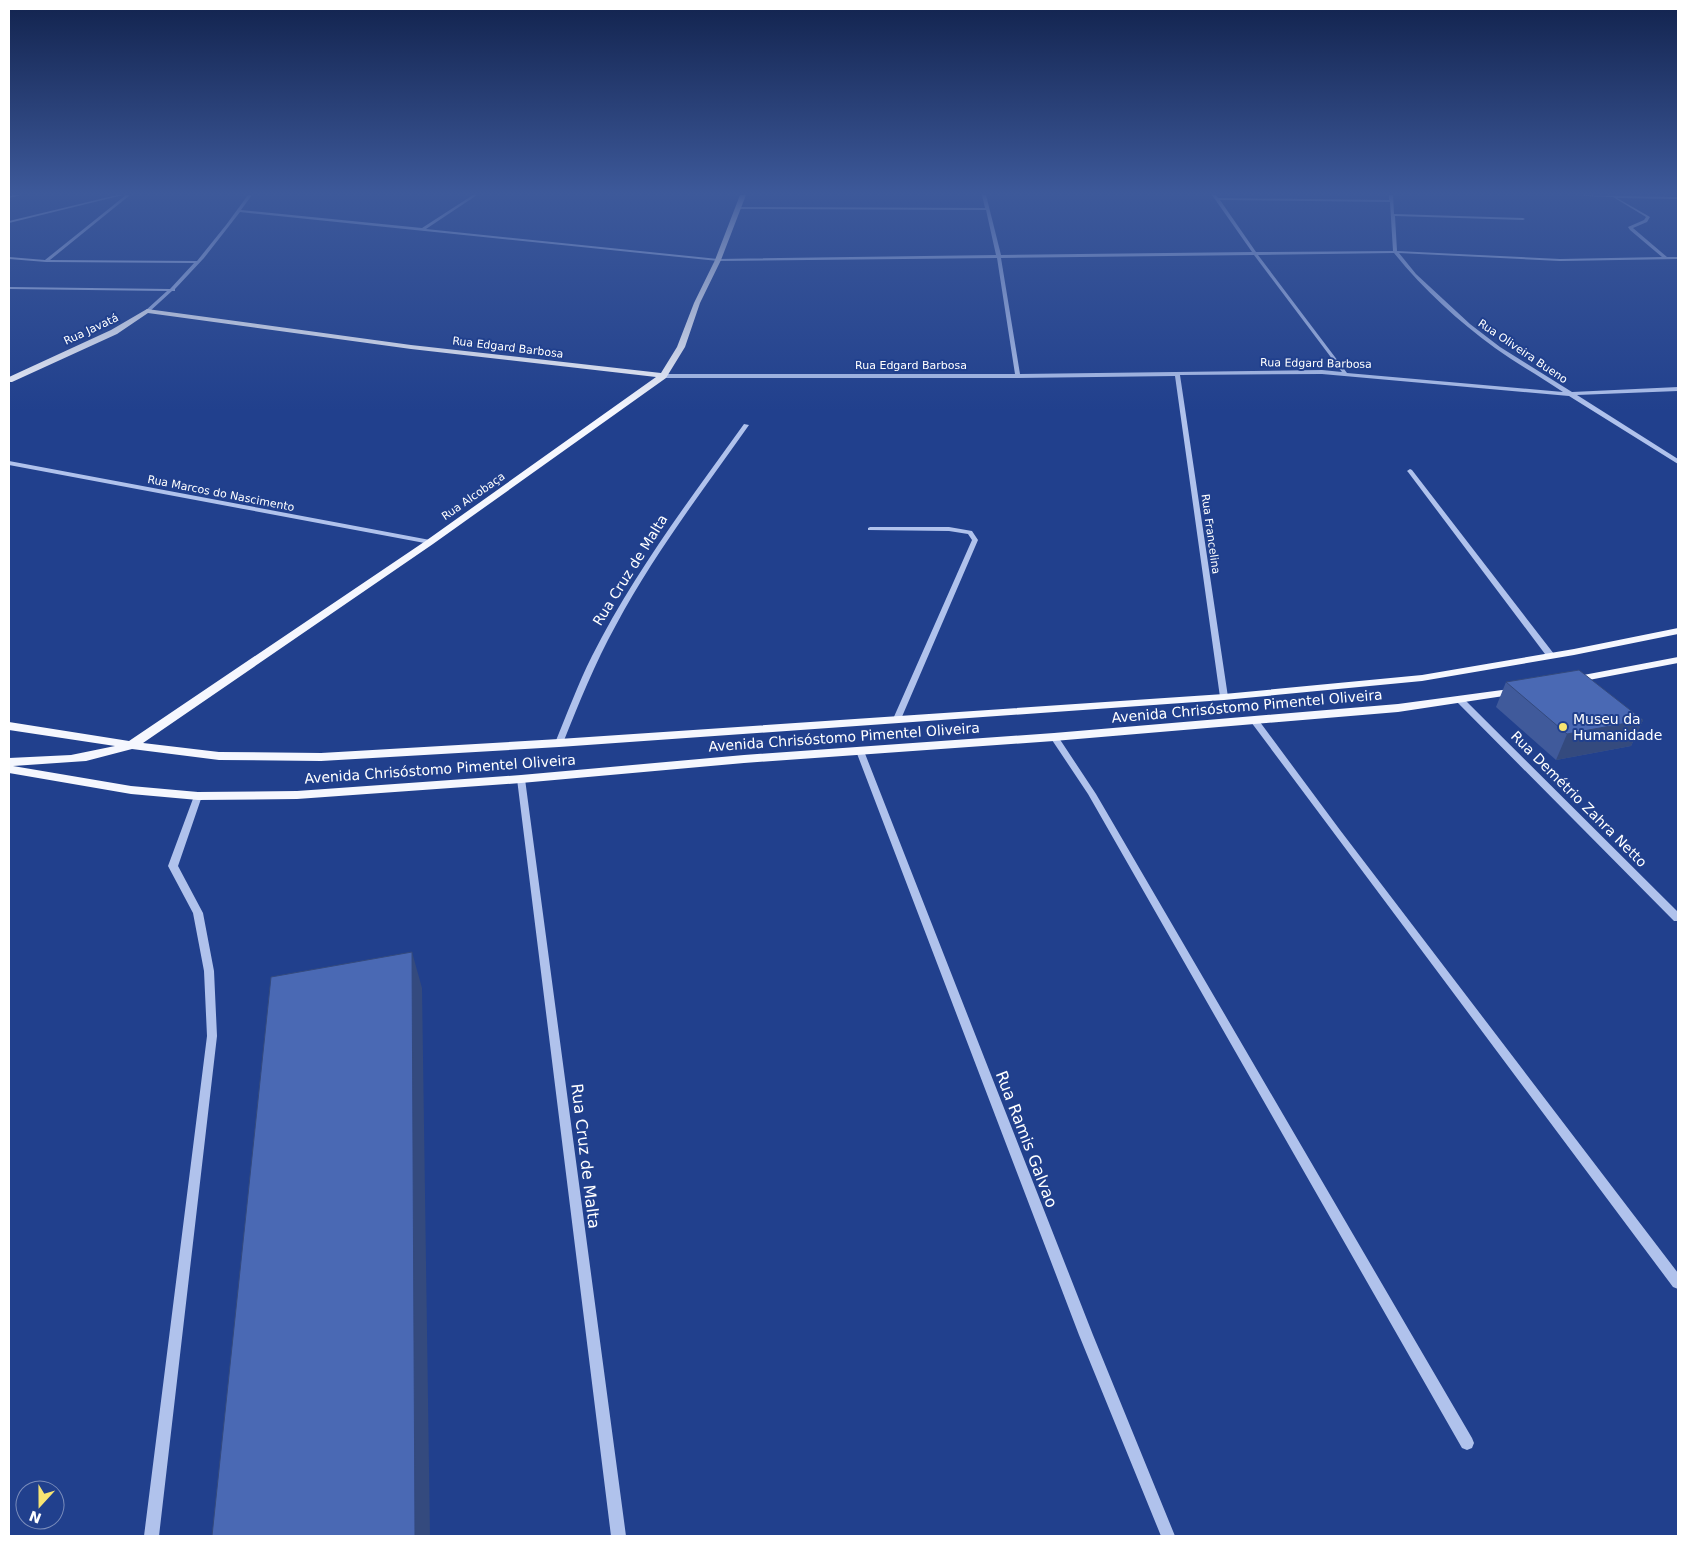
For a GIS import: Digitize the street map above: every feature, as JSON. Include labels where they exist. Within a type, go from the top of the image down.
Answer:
[{"type":"main road","name":"Rua Alcobaça","points":[[131,745],[430,542],[663,376],[681,347],[697,303],[715,267]]},
{"type":"main road","name":"Rua Edgard Barbosa","points":[[147,312],[663,376]]},
{"type":"main road","name":"Rua Javatá","points":[[9,380],[114,332],[147,312]]},
{"type":"main road","name":"Avenida Chrisóstomo Pimentel Oliveira","points":[[9,726],[218,756],[321,757],[559,744],[1224,697],[1422,678],[1678,632]]},
{"type":"main road","points":[[1565,682],[1678,660]]},
{"type":"main road","name":"Avenida Chrisóstomo Pimentel Oliveira","points":[[9,769],[123,789],[198,796],[296,795],[521,779],[744,758],[1054,737],[1398,708],[1528,689]]},
{"type":"main road","points":[[9,762],[79,759],[112,752],[131,745]]},
{"type":"street","name":"Rua Javatá","points":[[147,312],[173,290],[193,267]]},
{"type":"street","points":[[1000,267],[1018,376]]},
{"type":"street","points":[[1265,267],[1345,372]]},
{"type":"street","name":"Rua Oliveira Bueno","points":[[1407,267],[1468,325],[1525,367],[1678,462]]},
{"type":"street","points":[[10,288],[173,290]]},
{"type":"street","name":"Rua Edgard Barbosa","points":[[663,376],[1018,376],[1345,372],[1570,394],[1678,389]]},
{"type":"street","name":"Rua Francelina","points":[[1177,373],[1224,697]]},
{"type":"street","name":"Rua Cruz de Malta","points":[[559,744],[595,656],[632,590],[666,537],[746,425]]},
{"type":"street","name":"Rua Marcos do Nascimento","points":[[9,463],[430,542]]},
{"type":"street","points":[[1410,471],[1550,656]]},
{"type":"street","points":[[870,529],[949,529],[970,532],[975,540],[897,719]]},
{"type":"street","name":"Rua Demétrio Zahra Netto","points":[[1460,700],[1678,918]]},
{"type":"street","points":[[1254,720],[1325,817],[1678,1283]]},
{"type":"street","points":[[1054,737],[1092,794],[1467,1442]]},
{"type":"street","name":"Rua Ramis Galvao","points":[[860,751],[1086,1335],[1168,1536]]},
{"type":"street","name":"Rua Cruz de Malta","points":[[521,779],[619,1536]]},
{"type":"street","points":[[151,1536],[212,1036],[208,971],[198,913],[173,866],[198,796]]},
{"type":"building","points":[[1579,670],[1643,720],[1567,734],[1506,682]]},
{"type":"building","points":[[412,952],[415,1536],[212,1536],[271,977]]},
{"type":"place","name":"Museu da Humanidade","points":[[1563,727]]}]
